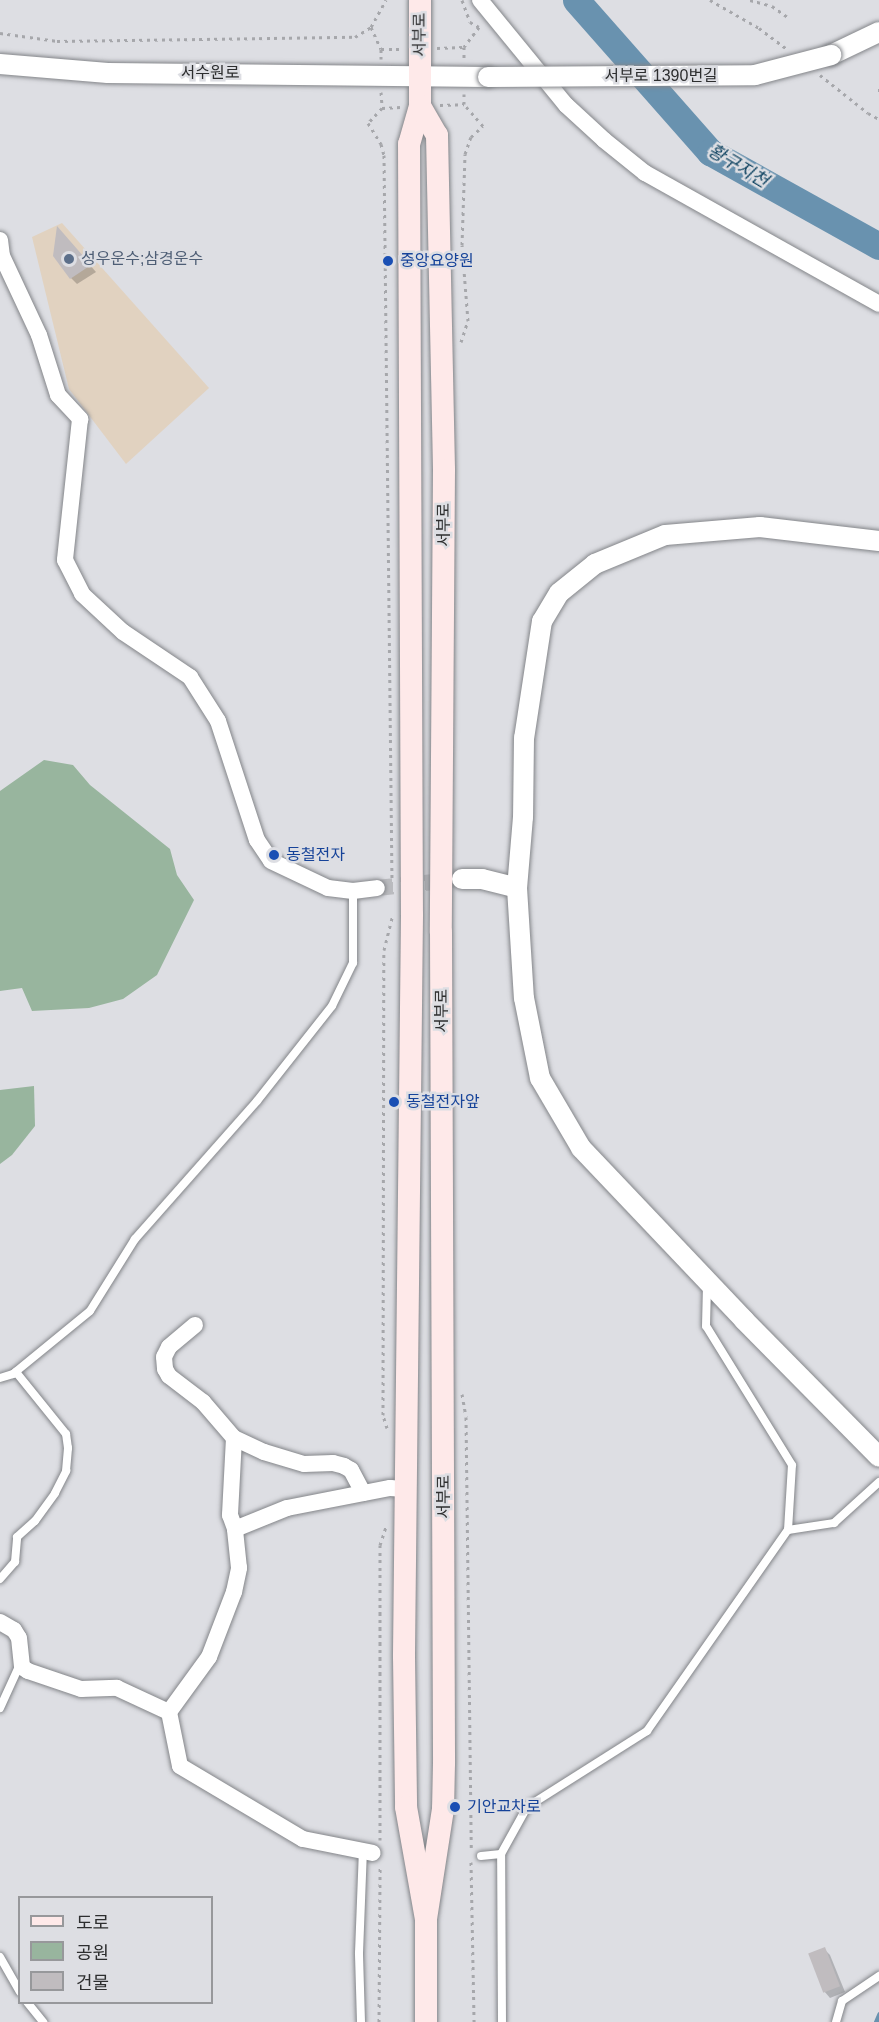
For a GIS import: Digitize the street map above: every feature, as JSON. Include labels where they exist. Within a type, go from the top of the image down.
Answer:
[{"type":"main road","name":"서부로","points":[[420,0],[420,106],[409,144],[412,927],[406,1489],[406,1807],[426,1919]]},
{"type":"main road","name":"서부로","points":[[420,106],[437,135],[444,470],[441,920],[444,1763],[443,1809],[426,1919],[426,2022]]},
{"type":"street","points":[[480,0],[566,105],[645,173],[879,304]]},
{"type":"street","name":"서부로 1390번길","points":[[420,75],[488,77],[755,75],[831,55],[879,32]]},
{"type":"street","name":"서수원로","points":[[0,64],[108,73],[420,75]]},
{"type":"street","points":[[0,240],[3,256],[39,335],[58,395],[80,420],[65,560],[82,594],[123,632],[190,677],[218,721],[257,840],[271,861],[328,888],[353,891],[384,886]]},
{"type":"street","points":[[879,541],[760,528],[665,535],[595,564],[559,593],[542,621],[524,738],[523,817],[517,888],[524,998],[540,1078],[581,1148],[879,1457]]},
{"type":"street","points":[[462,879],[482,879],[517,888]]},
{"type":"street","points":[[195,1325],[169,1347],[164,1357],[165,1369],[169,1376],[203,1402],[234,1438],[264,1452],[304,1464],[333,1463],[344,1466],[351,1470],[363,1493]]},
{"type":"street","points":[[234,1438],[230,1515],[235,1529],[239,1568],[234,1592],[209,1657],[169,1712],[180,1766],[303,1839],[374,1851]]},
{"type":"street","points":[[235,1529],[287,1508],[390,1488],[406,1489]]},
{"type":"street","points":[[0,1622],[14,1630],[19,1638],[21,1662],[28,1671],[81,1689],[117,1688],[169,1712]]},
{"type":"lane","points":[[0,1378],[16,1372],[90,1311],[135,1239],[257,1101],[332,1006],[353,963],[353,891]]},
{"type":"lane","points":[[502,2022],[501,1854],[527,1807],[647,1731],[788,1530],[792,1465],[706,1326],[707,1279]]},
{"type":"lane","points":[[0,1580],[15,1562],[17,1538],[35,1521],[55,1493],[66,1471],[68,1448],[66,1434],[16,1372]]},
{"type":"lane","points":[[788,1530],[834,1523],[879,1482]]},
{"type":"lane","points":[[0,1708],[21,1662]]},
{"type":"lane","points":[[361,2022],[359,1953],[374,1851]]},
{"type":"lane","points":[[481,1856],[501,1854]]},
{"type":"lane","points":[[0,1956],[18,1988]]},
{"type":"lane","points":[[836,2022],[842,2001],[879,1976]]},
{"type":"lane","points":[[28,2004],[42,2022]]},
{"type":"path","points":[[0,33],[57,41],[334,38],[355,36],[371,27],[386,0]]},
{"type":"path","points":[[462,0],[470,22],[479,27],[464,47]]},
{"type":"path","points":[[750,0],[772,6],[788,17]]},
{"type":"path","points":[[371,27],[381,49]]},
{"type":"path","points":[[459,346],[468,321],[462,245],[465,154],[471,137],[483,126],[464,104]]},
{"type":"path","points":[[382,108],[368,123],[381,144],[384,155],[384,886]]},
{"type":"path","points":[[388,1433],[383,1415],[384,950],[392,919],[392,907]]},
{"type":"path","points":[[461,1383],[466,1417],[474,2022]]},
{"type":"path","points":[[379,2022],[374,1851],[380,1545],[387,1524]]},
{"type":"shaded area","points":[[62,223],[209,388],[126,464],[69,389],[32,237]]},
{"type":"green space","points":[[44,760],[73,765],[90,785],[170,849],[177,875],[194,900],[157,975],[123,999],[89,1008],[32,1011],[22,988],[0,991],[0,791]]},
{"type":"green space","points":[[34,1086],[35,1126],[12,1155],[0,1164],[0,1090]]},
{"type":"building","points":[[57,226],[91,265],[70,279],[53,256]]},
{"type":"building","points":[[825,1947],[840,1986],[823,1993],[808,1953]]},
{"type":"waterway","name":"황구지천","points":[[576,0],[710,152],[879,246]]},
{"type":"waterway","points":[[876,2022],[879,2015]]},
{"type":"tunnel","points":[[377,888],[453,880]]},
{"type":"place","name":"성우운수;삼경운수","points":[[69,259]]},
{"type":"place","name":"중앙요양원","points":[[388,261]]},
{"type":"place","name":"동철전자","points":[[274,855]]},
{"type":"place","name":"동철전자앞","points":[[394,1102]]},
{"type":"place","name":"기안교차로","points":[[455,1807]]}]
